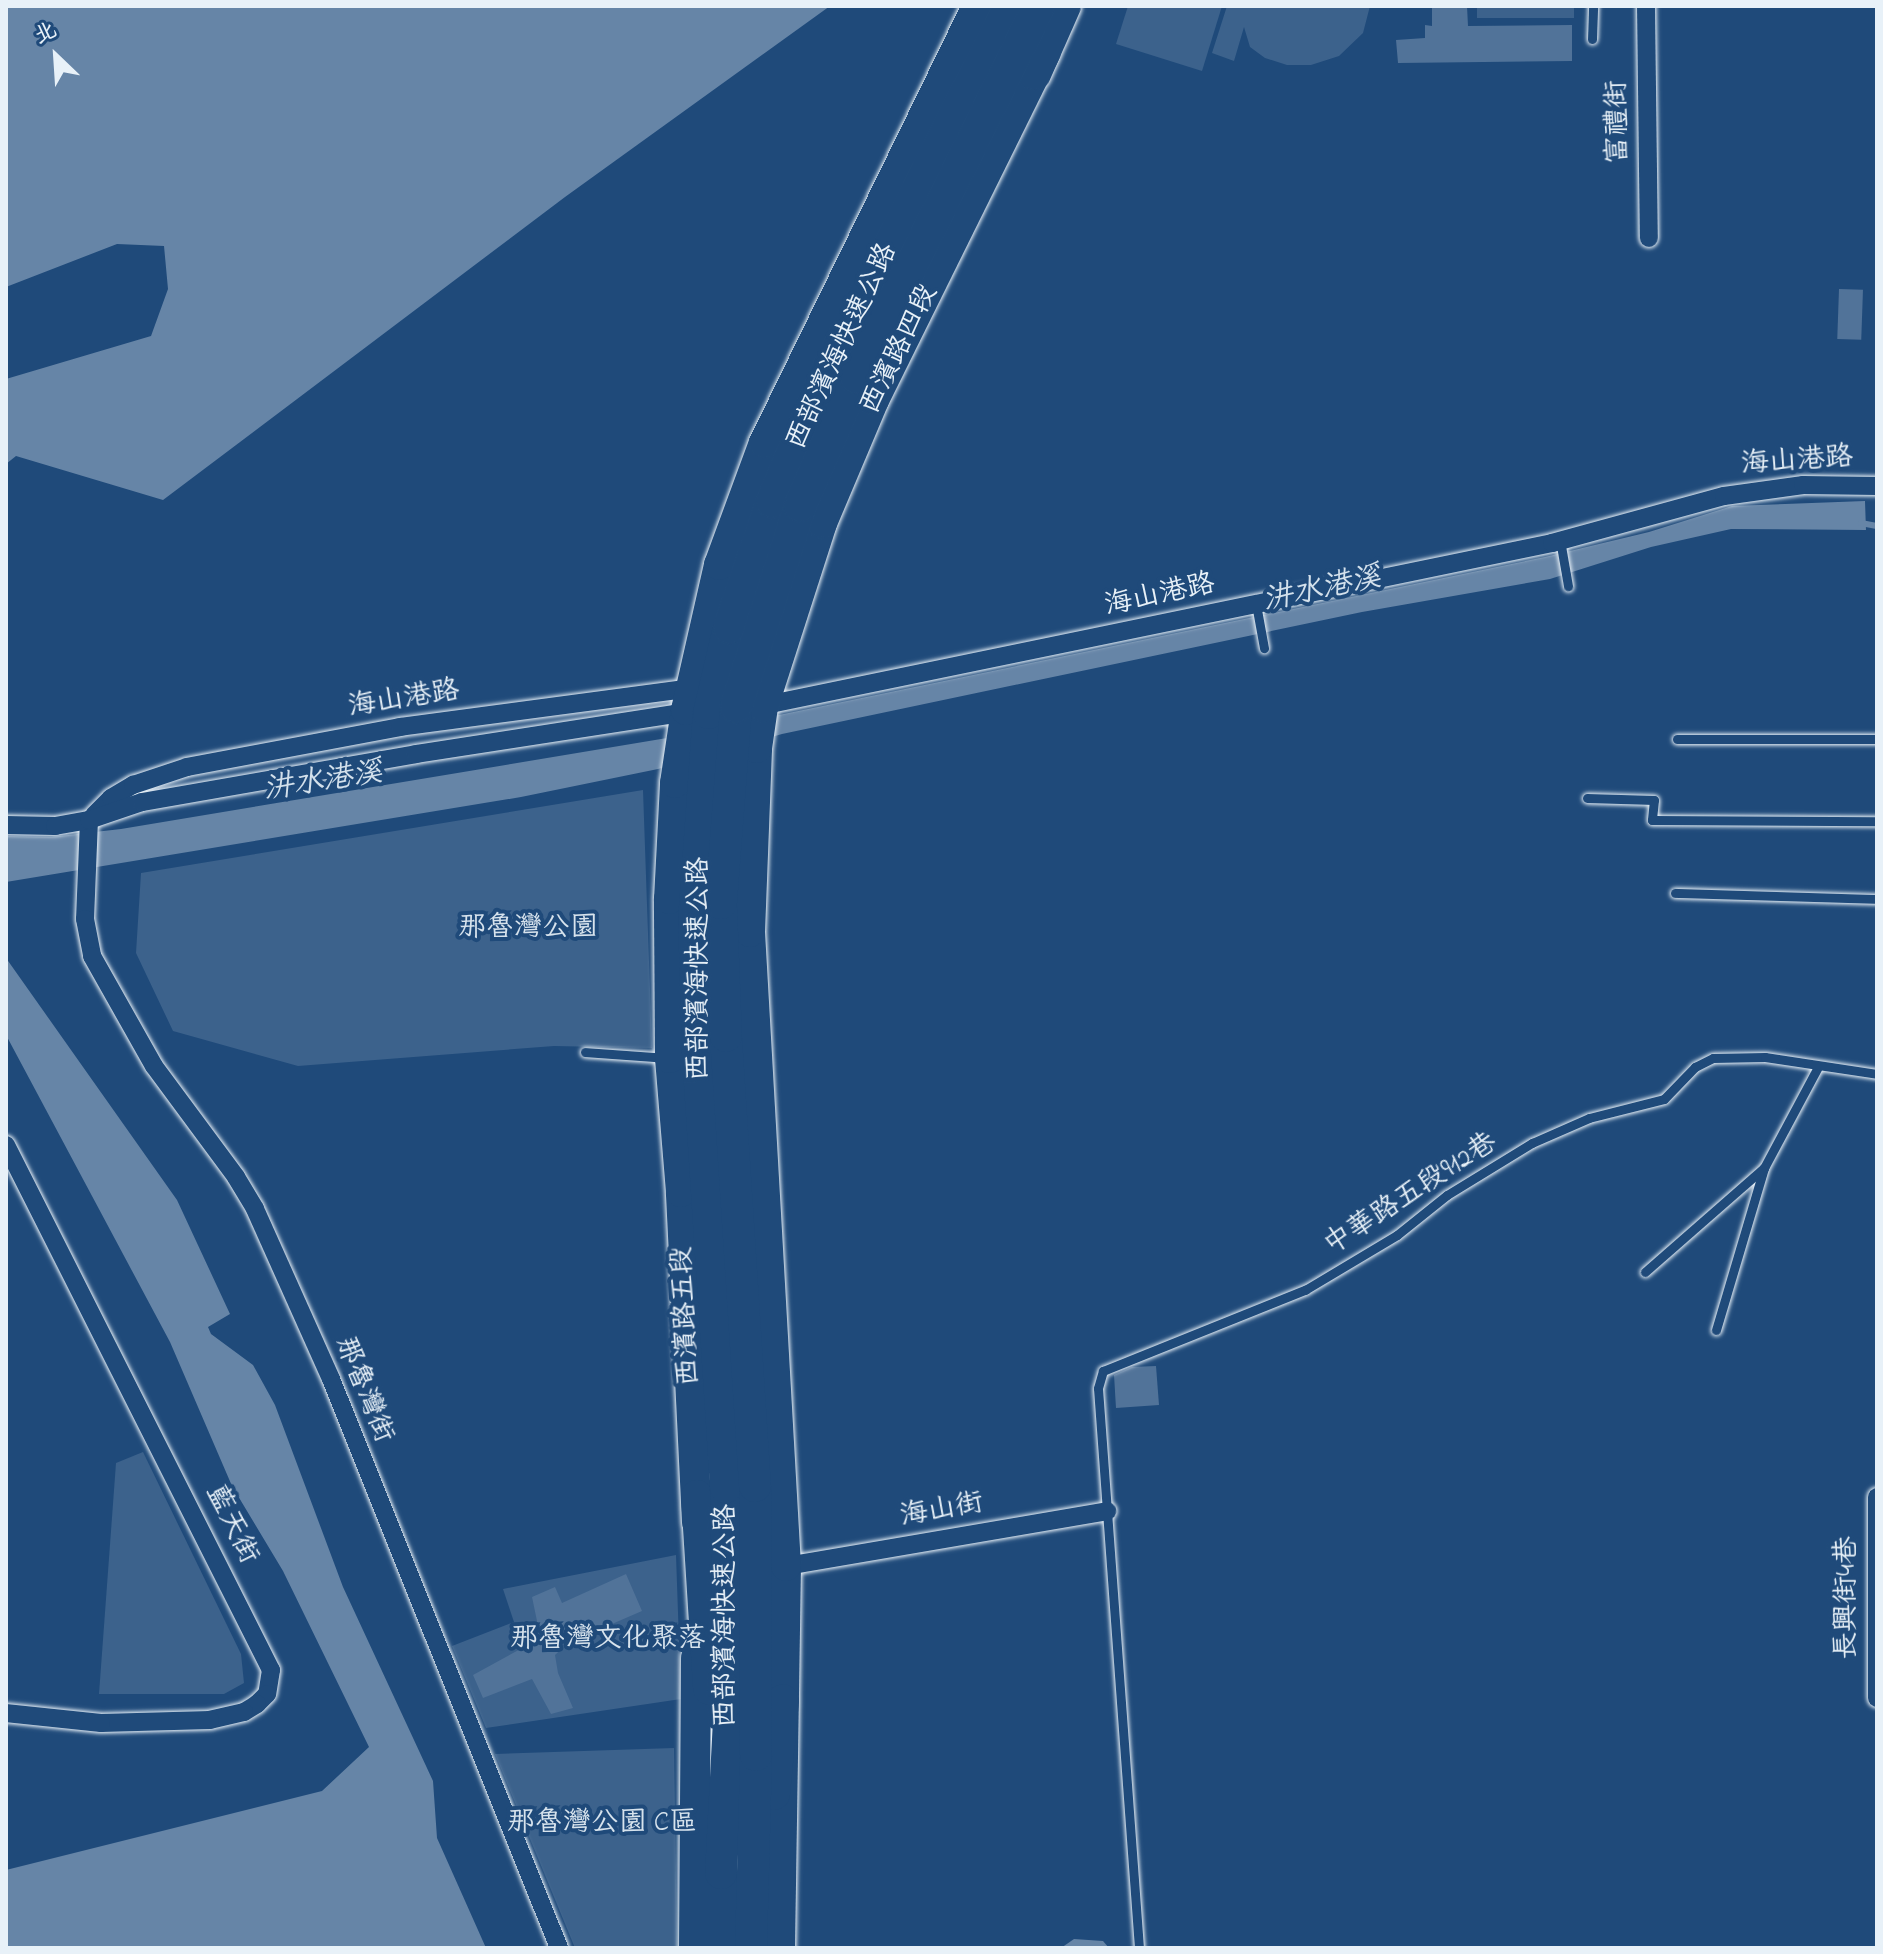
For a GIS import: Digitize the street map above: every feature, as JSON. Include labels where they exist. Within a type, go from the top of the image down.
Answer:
[{"type":"highway","name":"西部濱海快速公路","points":[[721,1948],[721,1873],[730,1700],[726,1487],[698,1053],[694,920],[717,702],[729,628],[772,502],[830,364],[1010,6]]},
{"type":"highway","name":"西部濱海快速公路","points":[[751,1948],[756,1755],[755,1486],[726,1036],[717,702],[856,378],[1039,6]]},
{"type":"highway","points":[[1035,74],[1067,6]]},
{"type":"highway","points":[[697,1496],[721,1873]]},
{"type":"highway","points":[[759,1948],[783,1700]]},
{"type":"main road","points":[[780,1948],[786,1566],[750,932],[757,748],[717,702],[719,565],[764,443],[977,6]]},
{"type":"main road","name":"西濱路四段","points":[[717,702],[822,523],[874,400],[1035,74]]},
{"type":"main road","name":"西濱路五段","points":[[694,1948],[697,1496],[670,1058],[669,899],[675,783],[717,702]]},
{"type":"street","name":"富禮街","points":[[1646,6],[1649,238]]},
{"type":"street","name":"海山港路","points":[[6,825],[55,826],[89,820],[142,802],[1256,604],[1560,540],[1724,496],[1803,485],[1877,486]]},
{"type":"street","name":"海山港路","points":[[89,820],[111,798],[133,785],[187,767],[414,725],[717,702]]},
{"type":"street","points":[[414,725],[416,754]]},
{"type":"street","name":"那魯灣街","points":[[89,820],[85,919],[92,956],[154,1066],[236,1177],[255,1209],[331,1379],[559,1948]]},
{"type":"street","name":"藍天街","points":[[6,1145],[271,1670],[267,1694],[257,1704],[244,1712],[210,1720],[101,1723],[6,1713]]},
{"type":"street","name":"長興街4巷","points":[[1877,1497],[1877,1698]]},
{"type":"street","name":"海山街","points":[[786,1566],[1107,1511]]},
{"type":"lane","points":[[1592,39],[1593,6]]},
{"type":"lane","points":[[1560,540],[1568,586]]},
{"type":"lane","points":[[1256,604],[1264,648]]},
{"type":"lane","points":[[1677,739],[1877,739]]},
{"type":"lane","points":[[1587,798],[1654,800],[1652,820],[1877,821]]},
{"type":"lane","points":[[1675,893],[1877,899]]},
{"type":"lane","points":[[585,1052],[670,1058]]},
{"type":"lane","name":"中華路五段912巷","points":[[1107,1511],[1098,1388],[1103,1371],[1110,1367],[1305,1290],[1397,1235],[1447,1195],[1532,1143],[1589,1118],[1664,1099],[1695,1067],[1713,1058],[1750,1056],[1877,1074]]},
{"type":"lane","points":[[1716,1330],[1764,1168],[1818,1067]]},
{"type":"lane","points":[[1645,1272],[1764,1168]]},
{"type":"lane","points":[[1107,1511],[1139,1948]]},
{"type":"green space","points":[[1128,6],[1222,6],[1202,71],[1116,44]]},
{"type":"green space","points":[[1227,6],[1370,6],[1363,33],[1339,56],[1311,65],[1287,65],[1265,58],[1250,47],[1244,27],[1234,61],[1212,53]]},
{"type":"green space","points":[[1477,6],[1574,6],[1574,18],[1477,18]]},
{"type":"green space","name":"那魯灣公園","points":[[643,790],[652,1048],[554,1046],[298,1066],[173,1031],[136,953],[141,873]]},
{"type":"green space","points":[[143,1452],[241,1654],[244,1683],[224,1694],[99,1694],[116,1463]]},
{"type":"green space","name":"那魯灣文化聚落","points":[[676,1555],[681,1699],[486,1728],[452,1646],[514,1622],[503,1589]]},
{"type":"green space","name":"那魯灣公園 C區","points":[[674,1748],[677,1948],[575,1948],[495,1754]]},
{"type":"shaded area","points":[[6,6],[830,6],[565,197],[163,500],[16,456],[6,464],[6,379],[151,336],[168,289],[164,246],[117,244],[6,287]]},
{"type":"shaded area","points":[[1865,501],[1866,530],[1731,529],[1651,547],[1550,579],[1362,612],[782,734],[658,769],[521,797],[6,882],[6,836],[51,837],[121,829],[667,738],[1545,557],[1649,532],[1732,506]]},
{"type":"shaded area","points":[[6,958],[177,1200],[230,1314],[208,1327],[211,1334],[253,1365],[275,1405],[343,1587],[433,1781],[437,1838],[486,1948],[6,1948],[6,1870],[322,1791],[369,1747],[283,1571],[232,1486],[170,1342],[6,1035]]},
{"type":"shaded area","points":[[1074,1939],[1103,1941],[1109,1948],[1061,1948]]},
{"type":"building","points":[[1432,6],[1467,6],[1468,26],[1572,25],[1572,61],[1398,63],[1396,40],[1425,38],[1425,25],[1432,26]]},
{"type":"building","points":[[1839,289],[1863,290],[1861,340],[1837,339]]},
{"type":"building","points":[[1156,1366],[1159,1405],[1116,1408],[1114,1375],[1132,1367]]},
{"type":"building","points":[[626,1574],[642,1611],[568,1643],[555,1655],[558,1673],[573,1708],[551,1714],[532,1679],[483,1698],[473,1675],[526,1646],[537,1621],[532,1597],[555,1587],[562,1603]]},
{"type":"waterway","name":"汫水港溪","points":[[1861,523],[1877,526]]}]
